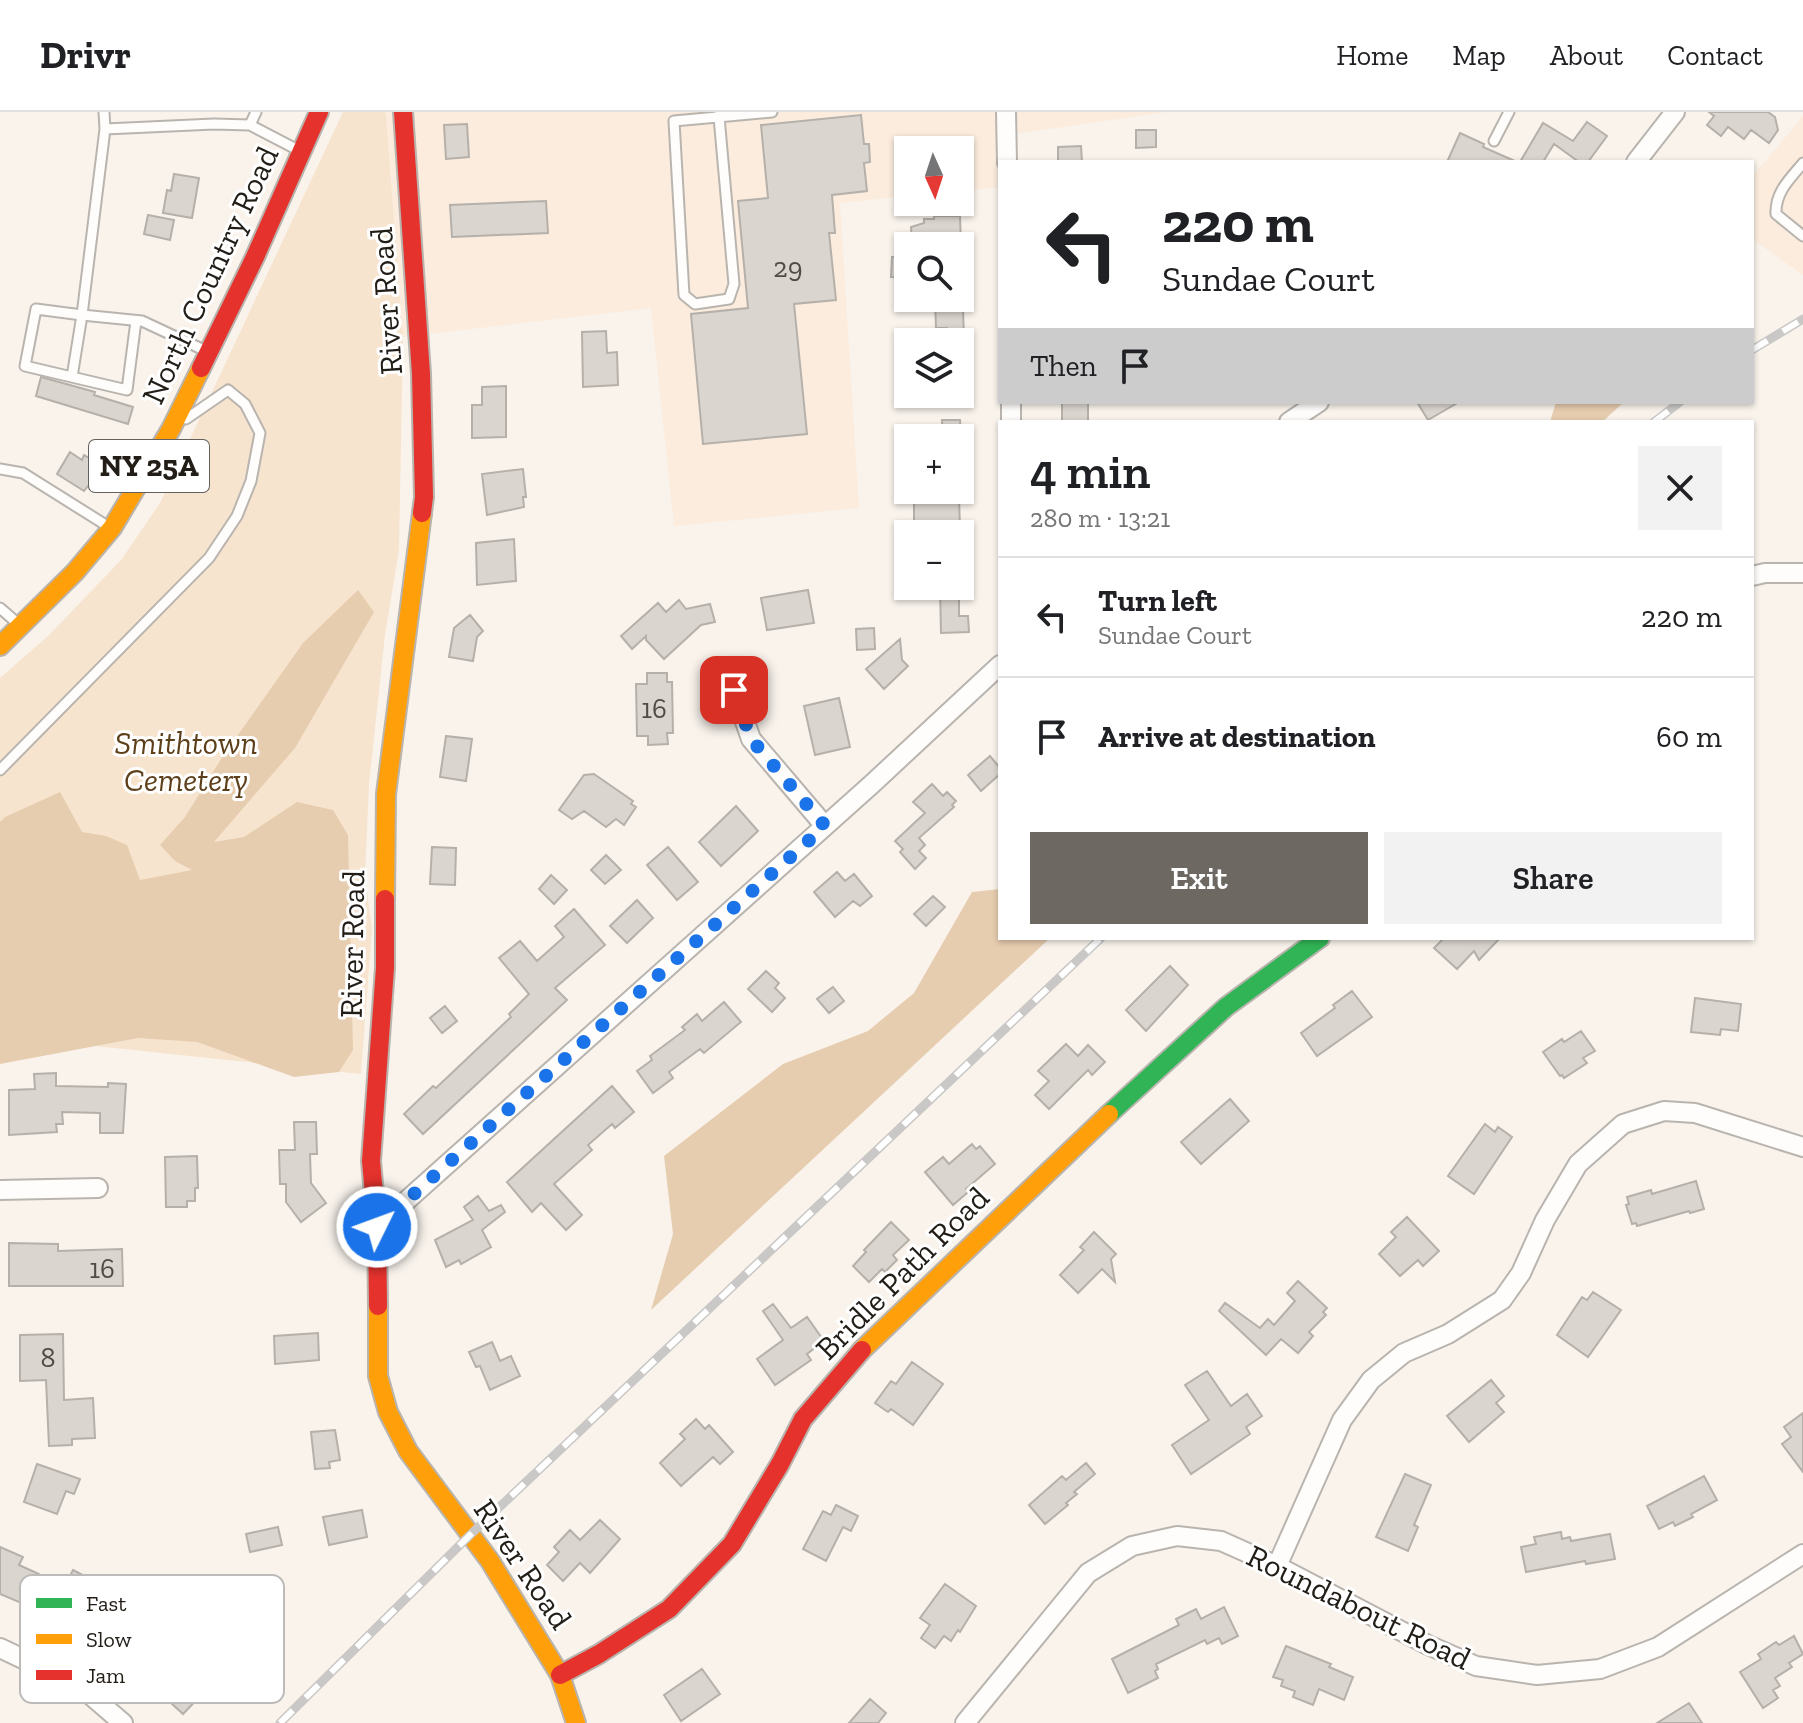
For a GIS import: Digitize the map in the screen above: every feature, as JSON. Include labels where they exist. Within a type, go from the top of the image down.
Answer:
[{"type":"street","name":"North Country Road","points":[[0,646],[75,572],[112,528],[171,429],[209,353],[319,112]]},
{"type":"street","name":"River Road","points":[[403,112],[421,374],[424,497],[386,794],[385,968],[371,1161],[377,1227],[378,1376],[388,1412],[408,1451],[490,1561],[560,1675],[576,1723]]},
{"type":"street","points":[[1006,112],[1007,160]]},
{"type":"street","points":[[1638,160],[1675,112]]},
{"type":"street","points":[[1292,420],[1316,404]]},
{"type":"street","points":[[1754,576],[1803,573]]},
{"type":"street","points":[[377,1227],[998,667]]},
{"type":"street","points":[[734,690],[751,739],[825,826]]},
{"type":"street","name":"Bridle Path Road","points":[[560,1675],[669,1609],[732,1544],[803,1419],[849,1363],[1113,1110],[1226,1007],[1317,940]]},
{"type":"street","points":[[1277,1566],[1342,1420],[1371,1380],[1404,1353],[1448,1334],[1502,1300],[1521,1273],[1545,1220],[1578,1164],[1623,1124],[1664,1111],[1695,1113],[1803,1147]]},
{"type":"street","points":[[0,1190],[98,1188]]},
{"type":"street","name":"Roundabout Road","points":[[965,1723],[1088,1573],[1132,1546],[1177,1536],[1221,1541],[1476,1666],[1537,1675],[1600,1669],[1658,1647],[1803,1554]]},
{"type":"street","points":[[0,1648],[20,1658]]},
{"type":"street","points":[[100,1703],[123,1723]]},
{"type":"lane","points":[[72,377],[105,129],[104,112]]},
{"type":"lane","points":[[250,125],[256,112]]},
{"type":"lane","points":[[720,115],[734,284],[729,299],[695,304],[684,295],[674,117],[772,112]]},
{"type":"lane","points":[[1494,141],[1509,112]]},
{"type":"lane","points":[[105,129],[250,125],[301,151]]},
{"type":"lane","points":[[1803,163],[1777,196],[1776,204],[1776,214],[1803,236]]},
{"type":"lane","points":[[136,321],[127,390],[25,366],[36,309],[142,321],[209,353]]},
{"type":"lane","points":[[0,770],[209,558],[237,516],[251,481],[260,433],[245,404],[228,390],[171,429]]},
{"type":"lane","points":[[0,469],[23,473],[112,528]]},
{"type":"lane","points":[[0,608],[21,626]]},
{"type":"shaded area","points":[[385,112],[1167,112],[1015,134],[1001,160],[998,160],[998,187],[974,190],[974,136],[894,136],[894,197],[840,203],[859,508],[674,526],[651,308],[403,337]]},
{"type":"shaded area","points":[[1803,116],[1803,275],[1754,240],[1754,175]]},
{"type":"shaded area","points":[[1555,404],[1622,404],[1604,420],[1551,420]]},
{"type":"shaded area","points":[[358,590],[374,612],[295,748],[214,842],[244,837],[297,802],[333,810],[348,835],[353,1050],[339,1072],[294,1077],[197,1042],[138,1038],[0,1064],[0,822],[60,792],[82,832],[106,836],[127,845],[140,880],[192,870],[175,861],[160,845],[185,817],[223,756],[303,643]]},
{"type":"shaded area","points":[[998,889],[998,940],[1048,940],[651,1310],[673,1234],[664,1156],[783,1064],[868,1031],[914,993],[972,892]]},
{"type":"green space","name":"Smithtown Cemetery","points":[[343,112],[385,112],[403,337],[399,550],[385,635],[369,785],[365,876],[372,928],[361,1074],[0,1036],[0,678],[49,635],[121,560],[160,503]]},
{"type":"building","points":[[1709,112],[1768,112],[1775,117],[1778,130],[1769,143],[1751,130],[1744,139],[1728,127],[1721,136],[1707,125],[1714,116]]},
{"type":"building","points":[[861,115],[864,144],[869,144],[870,162],[864,163],[867,191],[832,195],[835,233],[829,233],[836,300],[794,304],[807,434],[703,444],[691,314],[748,308],[738,201],[768,198],[761,125]]},
{"type":"building","points":[[1587,122],[1607,136],[1589,160],[1576,160],[1554,144],[1544,160],[1521,160],[1543,123],[1573,141]]},
{"type":"building","points":[[467,124],[469,157],[446,159],[444,125]]},
{"type":"building","points":[[1136,130],[1156,130],[1156,147],[1136,148]]},
{"type":"building","points":[[1460,133],[1512,160],[1448,160]]},
{"type":"building","points":[[1081,146],[1082,160],[1058,160],[1058,147]]},
{"type":"building","points":[[174,174],[199,178],[192,218],[163,213]]},
{"type":"building","points":[[546,201],[548,233],[452,237],[450,205]]},
{"type":"building","points":[[148,215],[174,220],[170,240],[144,234]]},
{"type":"building","points":[[934,216],[960,216],[961,232],[911,232],[911,227],[924,223],[924,219],[934,219]]},
{"type":"building","points":[[892,257],[894,257],[894,277],[891,277]]},
{"type":"building","points":[[935,312],[963,312],[964,328],[936,328]]},
{"type":"building","points":[[606,331],[607,353],[617,352],[618,385],[583,387],[582,332]]},
{"type":"building","points":[[41,377],[95,392],[94,395],[133,407],[128,424],[36,396]]},
{"type":"building","points":[[506,386],[506,437],[472,438],[472,405],[482,405],[482,387]]},
{"type":"building","points":[[1062,404],[1088,404],[1088,420],[1062,420]]},
{"type":"building","points":[[1418,404],[1456,404],[1428,420]]},
{"type":"building","points":[[942,420],[960,420],[960,424],[942,424]]},
{"type":"building","points":[[70,452],[82,460],[84,455],[107,469],[109,474],[98,492],[88,486],[84,491],[57,474]]},
{"type":"building","points":[[523,469],[524,507],[487,515],[482,474]]},
{"type":"building","points":[[914,504],[959,504],[960,520],[914,520]]},
{"type":"building","points":[[514,539],[516,581],[477,585],[476,543]]},
{"type":"building","points":[[808,590],[814,623],[767,630],[761,598]]},
{"type":"building","points":[[679,600],[686,609],[710,604],[715,622],[701,625],[664,659],[646,640],[646,636],[632,649],[621,636],[658,603],[666,612]]},
{"type":"building","points":[[940,600],[959,600],[959,616],[968,616],[969,632],[941,633]]},
{"type":"building","points":[[470,615],[483,631],[477,637],[473,661],[449,657],[454,628]]},
{"type":"building","points":[[874,628],[875,649],[857,650],[856,629]]},
{"type":"building","points":[[900,639],[902,660],[908,666],[884,689],[866,669]]},
{"type":"building","points":[[647,673],[667,673],[667,682],[672,682],[673,733],[667,733],[668,744],[648,745],[648,736],[637,736],[636,684],[647,684]]},
{"type":"building","points":[[839,698],[850,747],[815,755],[804,706]]},
{"type":"building","points":[[446,736],[472,739],[466,781],[440,777]]},
{"type":"building","points":[[990,756],[998,766],[998,776],[981,791],[968,775]]},
{"type":"building","points":[[594,774],[633,801],[631,804],[636,807],[624,825],[616,819],[606,827],[584,811],[572,819],[559,810],[584,775]]},
{"type":"building","points":[[932,784],[943,796],[947,792],[956,801],[952,805],[954,807],[919,838],[925,845],[919,851],[926,858],[915,869],[895,841],[925,813],[913,802]]},
{"type":"building","points":[[736,806],[758,831],[721,866],[699,842]]},
{"type":"building","points":[[432,847],[456,848],[455,885],[430,884]]},
{"type":"building","points":[[668,847],[698,882],[677,900],[647,865]]},
{"type":"building","points":[[606,855],[621,870],[605,884],[591,870]]},
{"type":"building","points":[[837,872],[845,881],[854,874],[872,896],[860,906],[853,901],[835,917],[814,892]]},
{"type":"building","points":[[551,875],[567,890],[554,904],[539,889]]},
{"type":"building","points":[[933,896],[945,907],[926,926],[914,914]]},
{"type":"building","points":[[637,900],[653,918],[627,943],[610,926]]},
{"type":"building","points":[[574,909],[605,945],[555,988],[567,1000],[423,1134],[404,1114],[511,1017],[509,1014],[529,994],[499,958],[520,941],[537,961],[564,937],[555,926]]},
{"type":"building","points":[[1442,940],[1498,940],[1479,960],[1474,951],[1457,969],[1434,948]]},
{"type":"building","points":[[1170,966],[1188,985],[1146,1031],[1126,1010]]},
{"type":"building","points":[[766,971],[779,983],[775,988],[785,998],[772,1012],[748,989]]},
{"type":"building","points":[[833,987],[844,1001],[829,1013],[817,999]]},
{"type":"building","points":[[1352,991],[1372,1017],[1317,1056],[1301,1033]]},
{"type":"building","points":[[1695,998],[1741,1004],[1738,1031],[1721,1029],[1720,1035],[1691,1032]]},
{"type":"building","points":[[724,1002],[741,1022],[704,1053],[700,1049],[669,1072],[673,1078],[653,1093],[637,1071],[652,1060],[650,1056],[685,1030],[682,1027],[697,1014],[702,1021]]},
{"type":"building","points":[[445,1006],[457,1021],[442,1033],[430,1018]]},
{"type":"building","points":[[1581,1031],[1595,1051],[1583,1058],[1587,1063],[1564,1078],[1543,1052]]},
{"type":"building","points":[[1066,1044],[1078,1056],[1088,1045],[1105,1062],[1092,1075],[1088,1070],[1049,1109],[1035,1095],[1049,1081],[1038,1071]]},
{"type":"building","points":[[56,1073],[56,1086],[108,1087],[108,1083],[126,1084],[123,1133],[100,1133],[100,1113],[62,1112],[63,1124],[56,1124],[57,1132],[9,1135],[9,1090],[35,1089],[34,1074]]},
{"type":"building","points":[[612,1086],[634,1112],[615,1128],[612,1124],[588,1145],[592,1150],[554,1184],[582,1215],[566,1230],[541,1203],[532,1212],[507,1182]]},
{"type":"building","points":[[1230,1099],[1249,1121],[1201,1164],[1181,1142]]},
{"type":"building","points":[[294,1122],[316,1122],[317,1154],[310,1154],[311,1183],[326,1203],[301,1222],[286,1202],[286,1184],[280,1184],[279,1150],[295,1150]]},
{"type":"building","points":[[1485,1124],[1495,1132],[1498,1127],[1512,1137],[1474,1194],[1448,1176]]},
{"type":"building","points":[[972,1144],[976,1149],[980,1146],[995,1164],[953,1205],[925,1172],[943,1157],[949,1164]]},
{"type":"building","points":[[197,1156],[198,1188],[195,1188],[195,1201],[187,1201],[187,1207],[166,1207],[165,1157]]},
{"type":"building","points":[[1696,1181],[1704,1209],[1637,1226],[1636,1223],[1632,1224],[1626,1205],[1629,1204],[1627,1197],[1651,1190],[1652,1194]]},
{"type":"building","points":[[478,1196],[489,1211],[501,1205],[505,1212],[482,1230],[491,1247],[461,1264],[459,1260],[446,1267],[435,1240],[473,1220],[464,1207]]},
{"type":"building","points":[[1407,1217],[1439,1251],[1423,1266],[1418,1260],[1400,1276],[1379,1254],[1396,1237],[1391,1232]]},
{"type":"building","points":[[891,1222],[909,1240],[893,1255],[897,1260],[869,1282],[853,1266]]},
{"type":"building","points":[[1094,1232],[1116,1254],[1111,1259],[1115,1282],[1102,1269],[1078,1293],[1060,1275],[1084,1250],[1080,1247]]},
{"type":"building","points":[[9,1243],[58,1244],[58,1251],[122,1249],[123,1286],[9,1286]]},
{"type":"building","points":[[1298,1281],[1327,1308],[1323,1312],[1326,1315],[1309,1332],[1313,1336],[1298,1353],[1281,1339],[1266,1355],[1219,1311],[1225,1303],[1260,1328],[1268,1319],[1274,1325],[1295,1301],[1287,1293]]},
{"type":"building","points":[[1593,1292],[1621,1310],[1588,1357],[1557,1335],[1582,1297],[1587,1300]]},
{"type":"building","points":[[773,1304],[791,1328],[807,1317],[824,1341],[807,1354],[811,1360],[775,1385],[757,1359],[783,1340],[763,1311]]},
{"type":"building","points":[[318,1333],[319,1360],[275,1364],[274,1336]]},
{"type":"building","points":[[63,1334],[64,1400],[93,1398],[95,1438],[72,1439],[72,1445],[49,1446],[46,1380],[20,1381],[20,1335]]},
{"type":"building","points":[[492,1342],[500,1361],[511,1356],[520,1376],[490,1390],[480,1366],[476,1367],[469,1352]]},
{"type":"building","points":[[912,1362],[943,1384],[913,1425],[891,1409],[888,1412],[875,1403],[891,1381],[896,1384]]},
{"type":"building","points":[[1207,1371],[1231,1406],[1247,1394],[1262,1416],[1246,1427],[1250,1434],[1191,1474],[1172,1445],[1209,1420],[1185,1385]]},
{"type":"building","points":[[1491,1380],[1504,1396],[1496,1403],[1504,1412],[1469,1442],[1447,1416]]},
{"type":"building","points":[[1803,1413],[1803,1472],[1782,1444],[1791,1437],[1784,1427]]},
{"type":"building","points":[[696,1419],[705,1429],[709,1425],[733,1452],[720,1464],[713,1457],[681,1486],[660,1463],[685,1439],[680,1434]]},
{"type":"building","points":[[335,1430],[340,1460],[329,1462],[330,1468],[315,1469],[311,1432]]},
{"type":"building","points":[[1086,1463],[1095,1474],[1074,1492],[1077,1494],[1066,1503],[1068,1505],[1045,1524],[1029,1505],[1062,1476],[1066,1480]]},
{"type":"building","points":[[37,1464],[80,1479],[74,1494],[66,1491],[57,1514],[24,1502]]},
{"type":"building","points":[[1405,1474],[1431,1485],[1414,1525],[1418,1527],[1408,1551],[1376,1537]]},
{"type":"building","points":[[1704,1476],[1717,1500],[1675,1526],[1673,1522],[1659,1529],[1647,1506]]},
{"type":"building","points":[[836,1505],[858,1516],[851,1531],[843,1527],[826,1561],[803,1549],[823,1511],[831,1515]]},
{"type":"building","points":[[362,1510],[367,1537],[329,1545],[323,1517]]},
{"type":"building","points":[[600,1520],[620,1539],[590,1573],[580,1563],[563,1581],[547,1565],[559,1552],[554,1547],[570,1530],[580,1540]]},
{"type":"building","points":[[278,1527],[282,1545],[250,1552],[246,1534]]},
{"type":"building","points":[[1561,1532],[1562,1539],[1570,1537],[1571,1541],[1610,1534],[1615,1559],[1526,1572],[1521,1547],[1536,1544],[1534,1537]]},
{"type":"building","points":[[0,1547],[23,1557],[19,1565],[39,1574],[20,1575],[20,1602],[0,1594]]},
{"type":"building","points":[[945,1584],[976,1606],[960,1632],[958,1630],[951,1641],[944,1636],[935,1648],[921,1638],[930,1625],[920,1618]]},
{"type":"building","points":[[1224,1607],[1238,1636],[1222,1644],[1219,1638],[1207,1644],[1205,1640],[1156,1664],[1158,1678],[1128,1693],[1112,1659],[1179,1625],[1176,1619],[1196,1609],[1201,1619]]},
{"type":"building","points":[[1794,1636],[1803,1654],[1789,1663],[1792,1667],[1775,1678],[1780,1686],[1773,1690],[1778,1698],[1763,1708],[1740,1672],[1761,1659],[1758,1654],[1776,1642],[1779,1645]]},
{"type":"building","points":[[1286,1646],[1331,1664],[1329,1667],[1353,1677],[1344,1700],[1319,1689],[1313,1705],[1293,1697],[1295,1691],[1281,1686],[1283,1680],[1273,1677]]},
{"type":"building","points":[[702,1669],[720,1694],[681,1721],[664,1695]]},
{"type":"building","points":[[870,1699],[886,1713],[878,1723],[849,1723]]},
{"type":"building","points":[[171,1703],[194,1703],[183,1714]]},
{"type":"building","points":[[1689,1703],[1702,1723],[1657,1723]]},
{"type":"railway","points":[[1754,349],[1803,319]]},
{"type":"railway","points":[[1657,420],[1677,404]]},
{"type":"railway","points":[[280,1723],[470,1535],[1099,940]]},
{"type":"traffic: fast","points":[[1109,1114],[1226,1007],[1317,940]]},
{"type":"traffic: slow","points":[[0,646],[75,572],[112,528],[171,429],[201,368]]},
{"type":"traffic: slow","points":[[385,899],[386,794],[422,513]]},
{"type":"traffic: slow","points":[[862,1350],[1109,1114]]},
{"type":"traffic: slow","points":[[378,1306],[378,1376],[388,1412],[408,1451],[490,1561],[560,1675],[576,1723]]},
{"type":"traffic: jam","points":[[201,368],[255,257],[319,112]]},
{"type":"traffic: jam","points":[[403,112],[421,374],[422,513]]},
{"type":"traffic: jam","points":[[378,1306],[377,1227],[371,1161],[385,968],[385,899]]},
{"type":"traffic: jam","points":[[560,1675],[669,1609],[732,1544],[803,1419],[862,1350]]},
{"type":"route","points":[[377,1227],[825,826],[751,739],[734,690]]}]
